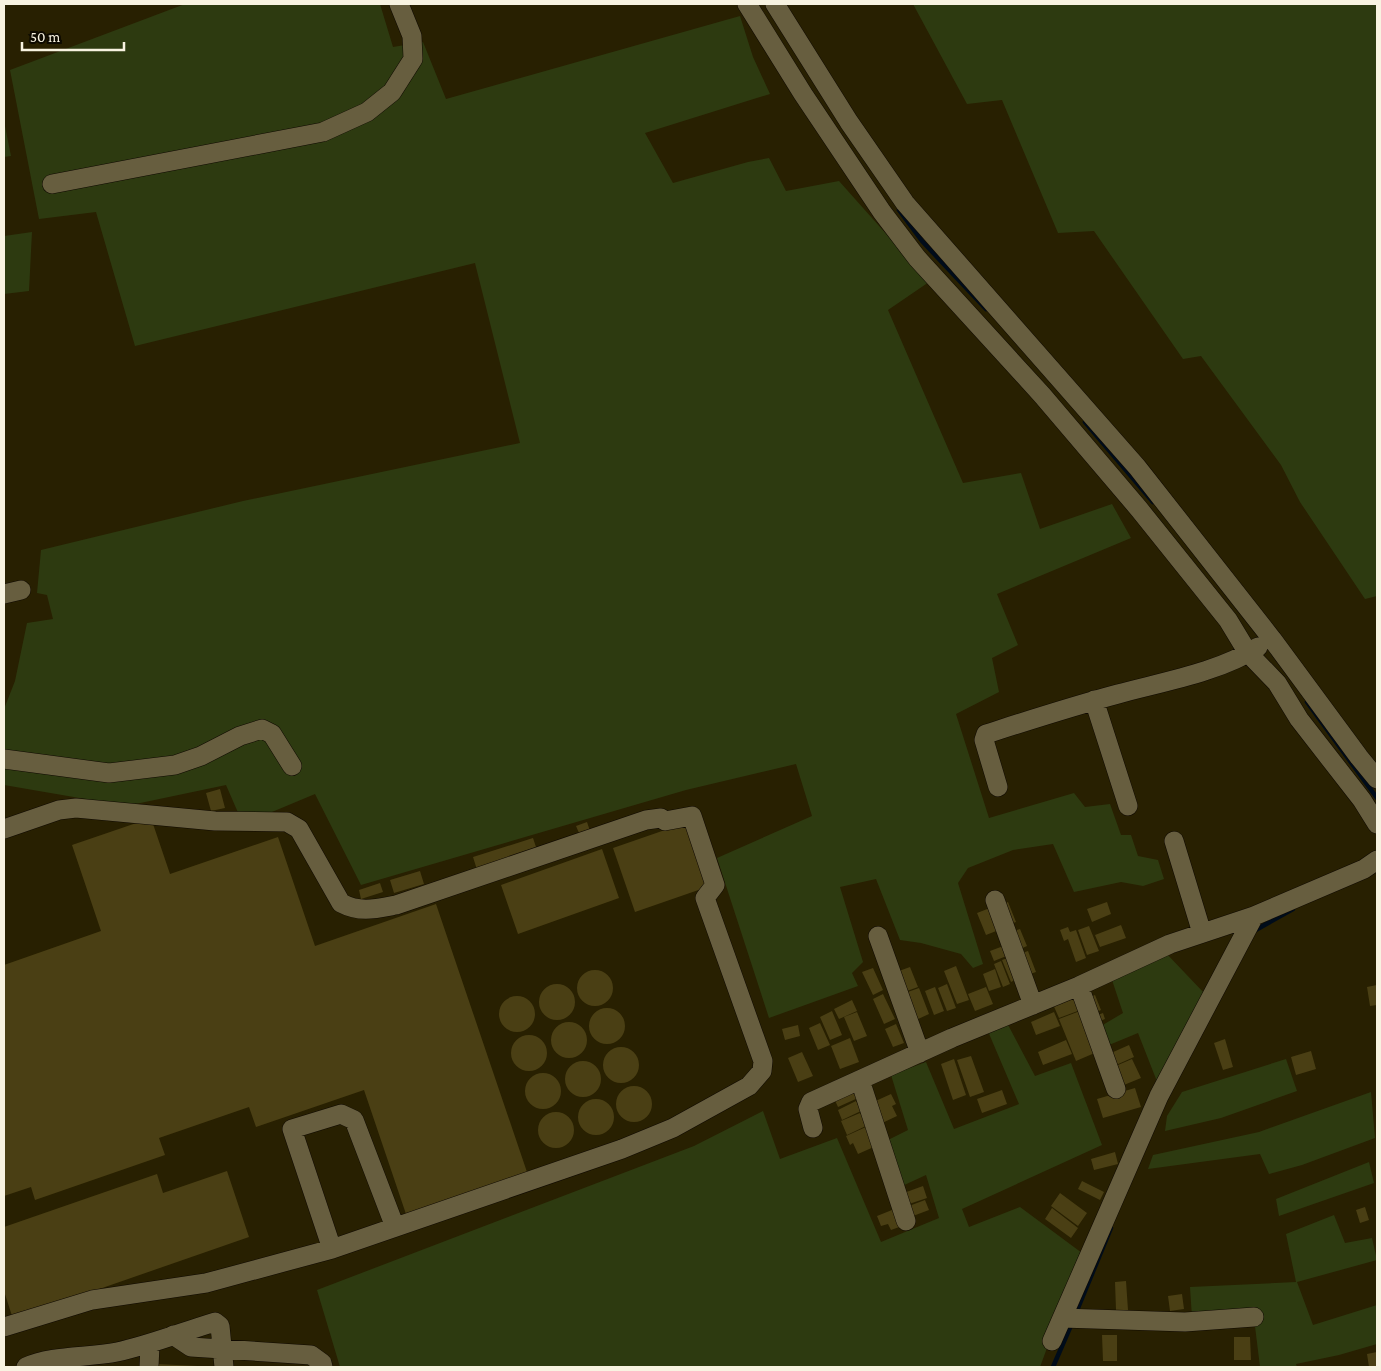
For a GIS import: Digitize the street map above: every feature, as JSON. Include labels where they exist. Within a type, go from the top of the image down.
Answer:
[{"type":"street","points":[[52,184],[323,132],[367,112],[392,92],[414,59],[412,36],[399,4]]},
{"type":"street","points":[[747,4],[802,94],[892,206],[1137,467],[1212,582],[1259,646],[1377,779]]},
{"type":"street","points":[[775,4],[849,122],[917,258],[1100,462],[1212,582],[1228,620],[1259,646],[1276,683],[1299,720],[1362,800],[1377,824]]},
{"type":"street","points":[[998,787],[984,740],[986,734],[1094,700],[1176,678],[1259,646]]},
{"type":"street","points":[[1094,700],[1128,806]]},
{"type":"street","points":[[4,759],[109,774],[175,765],[202,756],[240,736],[262,729],[272,734],[292,766]]},
{"type":"street","points":[[4,829],[59,810],[76,808],[215,821],[287,822],[299,829],[341,903],[353,909],[368,910],[396,905],[646,820],[661,818],[665,821],[692,816],[715,885],[705,898],[762,1061],[762,1072],[756,1080],[672,1128],[630,1146],[332,1249],[206,1283],[92,1300],[4,1327]]},
{"type":"street","points":[[1174,841],[1202,933]]},
{"type":"street","points":[[813,1128],[808,1109],[810,1103],[920,1053],[1079,986],[1170,944],[1254,916],[1364,869],[1377,860]]},
{"type":"street","points":[[995,900],[1032,1005]]},
{"type":"street","points":[[1052,1341],[1159,1096],[1254,916]]},
{"type":"street","points":[[878,936],[920,1053]]},
{"type":"street","points":[[1079,986],[1116,1089]]},
{"type":"street","points":[[860,1080],[906,1221]]},
{"type":"street","points":[[332,1249],[292,1130],[341,1114],[354,1120],[395,1227]]},
{"type":"street","points":[[1062,1318],[1185,1322],[1254,1317]]},
{"type":"street","points":[[26,1367],[40,1361],[72,1359],[150,1345],[173,1335],[215,1322],[220,1326],[223,1358]]},
{"type":"street","points":[[173,1335],[191,1347],[223,1358],[311,1355],[322,1363],[323,1367]]},
{"type":"street","points":[[148,1367],[150,1345]]},
{"type":"green space","points":[[185,4],[380,4],[393,47],[423,42],[446,99],[740,16],[753,57],[770,94],[645,133],[673,183],[769,158],[786,191],[839,181],[929,282],[888,310],[963,483],[1021,473],[1040,529],[1112,504],[1131,538],[997,594],[1018,645],[992,658],[999,692],[956,714],[989,818],[1074,793],[1085,807],[1110,804],[1121,835],[1131,835],[1138,856],[1158,860],[1164,879],[1143,886],[1121,882],[1074,892],[1053,844],[1013,850],[968,868],[958,883],[983,964],[973,968],[961,954],[921,943],[900,940],[876,879],[840,887],[863,962],[852,973],[858,986],[769,1018],[717,858],[812,816],[796,764],[686,790],[361,885],[315,794],[243,824],[226,785],[126,806],[4,785],[4,709],[15,681],[27,623],[53,619],[47,595],[37,593],[41,550],[243,501],[520,443],[475,263],[135,346],[96,212],[39,219],[10,70]]},
{"type":"green space","points":[[913,4],[1377,4],[1377,596],[1365,599],[1300,502],[1281,465],[1201,356],[1183,359],[1094,231],[1058,233],[1002,100],[967,104]]},
{"type":"green space","points":[[4,121],[11,156],[4,157]]},
{"type":"green space","points":[[32,232],[29,291],[4,294],[4,236]]},
{"type":"green space","points":[[1165,952],[1205,994],[1158,1084],[1138,1033],[1109,1045],[1101,1026],[1123,1013],[1112,980]]},
{"type":"green space","points":[[1006,1021],[1035,1076],[1071,1063],[1102,1145],[962,1209],[969,1227],[1020,1207],[1082,1253],[1040,1367],[340,1367],[317,1290],[694,1146],[763,1111],[780,1159],[837,1138],[881,1242],[939,1218],[926,1175],[900,1187],[886,1141],[908,1130],[891,1075],[926,1062],[954,1129],[1019,1104],[987,1029]]},
{"type":"green space","points":[[1286,1059],[1297,1091],[1221,1118],[1165,1131],[1167,1116],[1182,1092]]},
{"type":"green space","points":[[1371,1092],[1375,1138],[1302,1165],[1269,1174],[1260,1154],[1148,1169],[1153,1155],[1259,1132]]},
{"type":"green space","points":[[1369,1162],[1374,1183],[1279,1216],[1276,1199]]},
{"type":"green space","points":[[1334,1215],[1345,1243],[1372,1238],[1377,1260],[1297,1282],[1313,1325],[1377,1305],[1377,1344],[1339,1355],[1296,1364],[1297,1367],[1260,1367],[1253,1310],[1192,1318],[1190,1287],[1296,1282],[1286,1234]]},
{"type":"building","points":[[220,789],[225,808],[211,811],[206,793]]},
{"type":"building","points":[[151,818],[170,874],[278,837],[315,946],[436,904],[528,1175],[407,1217],[364,1090],[256,1127],[249,1107],[159,1138],[165,1155],[35,1200],[31,1187],[4,1196],[4,965],[101,931],[72,845]]},
{"type":"building","points":[[587,822],[592,837],[582,840],[576,826]]},
{"type":"building","points":[[688,822],[710,886],[635,912],[613,848]]},
{"type":"building","points":[[533,838],[538,853],[478,873],[473,857]]},
{"type":"building","points":[[602,849],[619,898],[518,934],[501,885]]},
{"type":"building","points":[[420,871],[424,884],[394,893],[390,880]]},
{"type":"building","points":[[380,883],[383,892],[361,899],[359,890]]},
{"type":"building","points":[[1008,902],[1016,922],[1007,925],[999,905]]},
{"type":"building","points":[[1107,902],[1111,914],[1092,922],[1087,909]]},
{"type":"building","points":[[995,906],[1004,928],[986,935],[977,913]]},
{"type":"building","points":[[1121,925],[1126,938],[1100,947],[1095,935]]},
{"type":"building","points":[[1089,926],[1099,951],[1087,955],[1078,930]]},
{"type":"building","points":[[1068,927],[1070,932],[1076,930],[1086,958],[1076,962],[1068,939],[1064,941],[1060,930]]},
{"type":"building","points":[[1020,929],[1027,946],[1018,950],[1011,932]]},
{"type":"building","points":[[1006,945],[1009,955],[994,961],[990,951]]},
{"type":"building","points":[[1028,951],[1036,972],[1027,975],[1019,954]]},
{"type":"building","points":[[1010,957],[1019,978],[1011,982],[1002,960]]},
{"type":"building","points":[[1001,961],[1010,984],[1003,987],[994,964]]},
{"type":"building","points":[[956,966],[969,1000],[957,1004],[944,971]]},
{"type":"building","points":[[910,967],[918,987],[907,991],[899,971]]},
{"type":"building","points":[[873,968],[883,990],[873,995],[862,972]]},
{"type":"building","points":[[995,969],[1001,987],[989,991],[983,974]]},
{"type":"building","points":[[595,970],[602,971],[608,975],[612,981],[612,995],[608,1001],[602,1005],[595,1006],[588,1005],[582,1001],[578,995],[577,988],[578,981],[582,975],[588,971]]},
{"type":"building","points":[[557,984],[564,985],[570,989],[574,995],[574,1009],[570,1015],[564,1019],[557,1020],[550,1019],[544,1015],[540,1009],[539,1002],[540,995],[544,989],[550,985]]},
{"type":"building","points":[[947,984],[956,1008],[947,1011],[938,988]]},
{"type":"building","points":[[1377,985],[1377,1005],[1370,1006],[1367,987]]},
{"type":"building","points":[[935,987],[944,1011],[934,1015],[925,991]]},
{"type":"building","points":[[986,987],[993,1004],[975,1011],[968,994]]},
{"type":"building","points":[[919,988],[929,1014],[916,1020],[905,993]]},
{"type":"building","points":[[1076,992],[1083,1009],[1059,1018],[1052,1002]]},
{"type":"building","points":[[883,994],[895,1019],[884,1024],[873,999]]},
{"type":"building","points":[[1095,995],[1101,1010],[1092,1014],[1087,999]]},
{"type":"building","points":[[517,996],[524,997],[530,1001],[534,1007],[534,1021],[530,1027],[524,1031],[517,1032],[510,1031],[504,1027],[500,1021],[499,1014],[500,1007],[504,1001],[510,997]]},
{"type":"building","points":[[852,1000],[857,1011],[839,1019],[834,1009]]},
{"type":"building","points":[[607,1008],[614,1009],[620,1013],[624,1019],[624,1033],[620,1039],[614,1043],[607,1044],[600,1043],[594,1039],[590,1033],[589,1026],[590,1019],[594,1013],[600,1009]]},
{"type":"building","points":[[832,1011],[842,1035],[830,1040],[820,1017]]},
{"type":"building","points":[[1080,1011],[1097,1052],[1076,1061],[1059,1019]]},
{"type":"building","points":[[857,1012],[867,1036],[854,1041],[844,1017]]},
{"type":"building","points":[[1054,1012],[1060,1026],[1036,1035],[1031,1022]]},
{"type":"building","points":[[1103,1013],[1105,1019],[1095,1023],[1092,1017]]},
{"type":"building","points":[[569,1022],[576,1023],[582,1027],[586,1033],[586,1047],[582,1053],[576,1057],[569,1058],[562,1057],[556,1053],[552,1047],[551,1040],[552,1033],[556,1027],[562,1023]]},
{"type":"building","points":[[820,1023],[830,1045],[818,1050],[809,1028]]},
{"type":"building","points":[[896,1024],[904,1043],[893,1047],[885,1029]]},
{"type":"building","points":[[798,1025],[800,1036],[785,1040],[782,1029]]},
{"type":"building","points":[[529,1035],[536,1036],[542,1040],[546,1046],[546,1060],[542,1066],[536,1070],[529,1071],[522,1070],[516,1066],[512,1060],[511,1053],[512,1046],[516,1040],[522,1036]]},
{"type":"building","points":[[850,1038],[859,1062],[840,1069],[831,1046]]},
{"type":"building","points":[[1225,1039],[1233,1067],[1223,1070],[1214,1043]]},
{"type":"building","points":[[1066,1040],[1072,1054],[1043,1065],[1038,1052]]},
{"type":"building","points":[[1129,1045],[1134,1057],[1116,1065],[1111,1053]]},
{"type":"building","points":[[621,1047],[628,1048],[634,1052],[638,1058],[638,1072],[634,1078],[628,1082],[621,1083],[614,1082],[608,1078],[604,1072],[603,1065],[604,1058],[608,1052],[614,1048]]},
{"type":"building","points":[[1311,1051],[1316,1069],[1296,1075],[1291,1057]]},
{"type":"building","points":[[802,1052],[813,1076],[798,1082],[788,1058]]},
{"type":"building","points":[[971,1056],[984,1092],[970,1097],[957,1060]]},
{"type":"building","points":[[954,1059],[966,1095],[953,1100],[941,1064]]},
{"type":"building","points":[[1132,1059],[1141,1078],[1119,1087],[1111,1068]]},
{"type":"building","points":[[583,1061],[590,1062],[596,1066],[600,1072],[600,1086],[596,1092],[590,1096],[583,1097],[576,1096],[570,1092],[566,1086],[565,1079],[566,1072],[570,1066],[576,1062]]},
{"type":"building","points":[[543,1073],[550,1074],[556,1078],[560,1084],[560,1098],[556,1104],[550,1108],[543,1109],[536,1108],[530,1104],[526,1098],[525,1091],[526,1084],[530,1078],[536,1074]]},
{"type":"building","points":[[852,1085],[858,1098],[838,1107],[832,1094]]},
{"type":"building","points":[[634,1086],[641,1087],[647,1091],[651,1097],[651,1111],[647,1117],[641,1121],[634,1122],[627,1121],[621,1117],[617,1111],[616,1104],[617,1097],[621,1091],[627,1087]]},
{"type":"building","points":[[1135,1088],[1141,1107],[1103,1118],[1097,1099]]},
{"type":"building","points":[[1002,1090],[1007,1104],[982,1113],[977,1099]]},
{"type":"building","points":[[891,1094],[896,1104],[892,1106],[897,1116],[878,1125],[869,1104]]},
{"type":"building","points":[[596,1099],[603,1100],[609,1104],[613,1110],[613,1124],[609,1130],[603,1134],[596,1135],[589,1134],[583,1130],[579,1124],[578,1117],[579,1110],[583,1104],[589,1100]]},
{"type":"building","points":[[856,1101],[861,1111],[842,1120],[838,1110]]},
{"type":"building","points":[[556,1112],[563,1113],[569,1117],[573,1123],[573,1137],[569,1143],[563,1147],[556,1148],[549,1147],[543,1143],[539,1137],[538,1130],[539,1123],[543,1117],[549,1113]]},
{"type":"building","points":[[860,1113],[868,1125],[847,1135],[841,1121]]},
{"type":"building","points":[[866,1127],[876,1146],[858,1154],[853,1143],[850,1145],[846,1136]]},
{"type":"building","points":[[1115,1152],[1118,1164],[1094,1170],[1091,1159]]},
{"type":"building","points":[[227,1171],[249,1237],[13,1319],[4,1291],[4,1227],[157,1174],[163,1193]]},
{"type":"building","points":[[1082,1181],[1104,1192],[1100,1200],[1078,1189]]},
{"type":"building","points":[[923,1186],[927,1198],[906,1205],[901,1194]]},
{"type":"building","points":[[1060,1193],[1087,1213],[1078,1226],[1051,1206]]},
{"type":"building","points":[[925,1200],[929,1210],[913,1216],[909,1206]]},
{"type":"building","points":[[1365,1207],[1369,1220],[1360,1223],[1356,1210]]},
{"type":"building","points":[[897,1208],[902,1226],[891,1230],[888,1224],[881,1226],[877,1216]]},
{"type":"building","points":[[1052,1208],[1078,1228],[1071,1238],[1045,1219]]},
{"type":"building","points":[[1126,1281],[1128,1310],[1116,1310],[1115,1282]]},
{"type":"building","points":[[1182,1294],[1184,1309],[1170,1311],[1168,1296]]},
{"type":"building","points":[[1102,1335],[1117,1335],[1117,1361],[1103,1361]]},
{"type":"building","points":[[1234,1337],[1250,1337],[1251,1360],[1234,1360]]},
{"type":"building","points":[[1377,1352],[1377,1367],[1369,1367],[1367,1354]]},
{"type":"building","points":[[156,1364],[198,1366],[198,1367],[156,1367]]},
{"type":"waterway","points":[[899,210],[922,241],[986,309]]},
{"type":"waterway","points":[[1085,422],[1153,502]]},
{"type":"waterway","points":[[1307,702],[1377,798]]},
{"type":"waterway","points":[[1254,931],[1293,909]]},
{"type":"waterway","points":[[1076,1313],[1111,1228]]},
{"type":"waterway","points":[[1053,1367],[1072,1323]]}]
